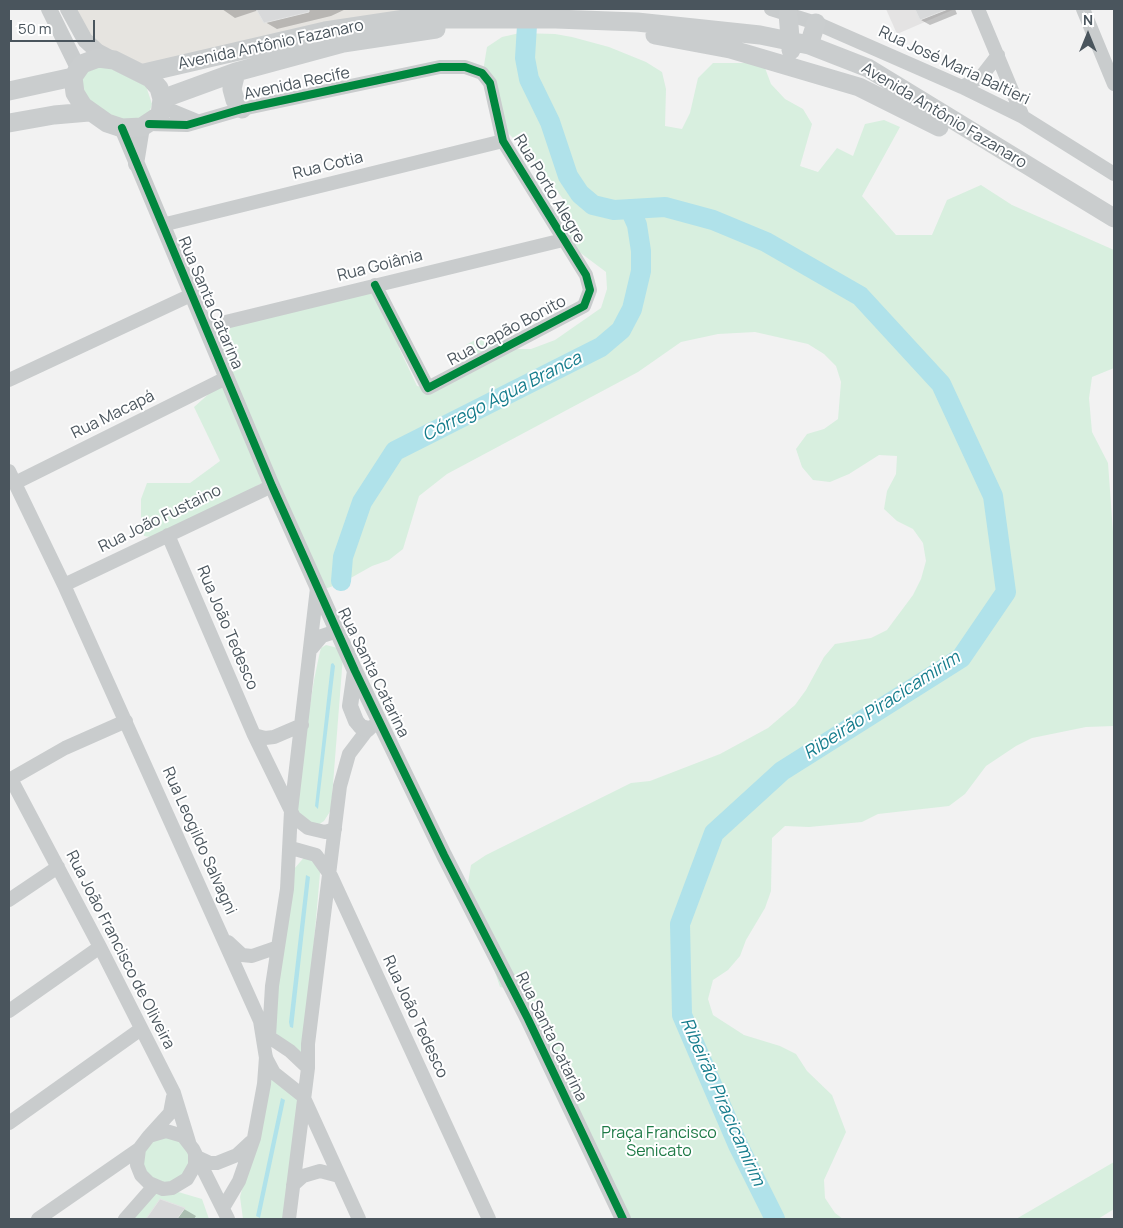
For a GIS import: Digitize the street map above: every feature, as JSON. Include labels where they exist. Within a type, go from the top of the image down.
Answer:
[{"type":"main road","points":[[779,11],[792,55],[799,70]]},
{"type":"main road","name":"Avenida Antônio Fazanaro","points":[[554,19],[730,49],[859,87],[922,117],[1114,231]]},
{"type":"main road","name":"Avenida Antônio Fazanaro","points":[[144,73],[325,31],[406,20],[554,19],[637,22],[788,39],[810,45],[868,68],[1114,218]]},
{"type":"main road","name":"Avenida Antônio Fazanaro","points":[[163,103],[236,72],[343,43],[493,20]]},
{"type":"main road","points":[[810,45],[816,23]]},
{"type":"main road","points":[[9,91],[76,73],[89,60],[98,58],[114,60],[144,73],[159,88],[163,103],[160,115],[145,125],[122,128],[107,123],[89,112],[75,93],[76,73]]},
{"type":"main road","points":[[859,87],[866,78],[868,68]]},
{"type":"main road","points":[[236,72],[232,89],[235,100],[242,109]]},
{"type":"main road","points":[[9,123],[47,116],[89,112]]},
{"type":"street","points":[[49,9],[76,73]]},
{"type":"street","points":[[68,9],[85,40],[97,51],[114,60]]},
{"type":"street","points":[[978,9],[1023,117]]},
{"type":"street","points":[[1083,9],[1114,84]]},
{"type":"street","name":"Rua José Maria Baltieri","points":[[779,11],[816,23],[962,87],[1023,117],[1114,174]]},
{"type":"street","points":[[962,87],[981,77],[998,55]]},
{"type":"street","name":"Rua Porto Alegre","points":[[451,67],[466,66],[482,73],[490,83],[503,141],[586,275],[590,290]]},
{"type":"street","name":"Avenida Recife","points":[[145,125],[178,126],[242,109],[440,67],[451,67]]},
{"type":"street","points":[[163,103],[197,121]]},
{"type":"street","points":[[136,164],[145,125]]},
{"type":"street","name":"Rua Santa Catarina","points":[[122,128],[272,486],[355,670],[374,726],[444,855],[528,1019],[623,1219]]},
{"type":"street","name":"Rua Cotia","points":[[162,225],[503,141]]},
{"type":"street","name":"Rua Goiânia","points":[[205,327],[563,240]]},
{"type":"street","name":"Rua Capão Bonito","points":[[375,285],[428,388],[584,306],[590,290]]},
{"type":"street","points":[[9,380],[191,295]]},
{"type":"street","name":"Rua Macapá","points":[[12,477],[226,378]]},
{"type":"street","name":"Rua Leogildo Salvagni","points":[[12,477],[64,585],[260,1021],[266,1058],[274,1073],[303,1096],[359,1219]]},
{"type":"street","name":"Rua João Fustaino","points":[[64,585],[272,486]]},
{"type":"street","name":"Rua João Tedesco","points":[[168,535],[254,735],[291,812],[294,817],[308,828],[325,832],[335,829]]},
{"type":"street","points":[[226,1214],[254,1138],[264,1084],[278,947],[291,848],[291,812],[312,648],[317,588]]},
{"type":"street","points":[[312,648],[322,636],[338,633]]},
{"type":"street","points":[[355,670],[350,706],[356,721],[361,727],[374,726]]},
{"type":"street","points":[[10,779],[65,748],[126,721]]},
{"type":"street","points":[[254,735],[265,738],[274,737],[302,725]]},
{"type":"street","points":[[289,1219],[308,1068],[308,1044],[331,876],[340,786],[349,754],[374,726]]},
{"type":"street","name":"Rua João Francisco de Oliveira","points":[[10,779],[100,946],[174,1094],[189,1142]]},
{"type":"street","name":"Rua João Tedesco","points":[[291,848],[316,856],[331,876],[489,1219]]},
{"type":"street","points":[[9,900],[58,867]]},
{"type":"street","points":[[222,936],[242,955],[252,956],[278,947]]},
{"type":"street","points":[[9,1011],[100,946]]},
{"type":"street","points":[[9,1123],[140,1029]]},
{"type":"street","points":[[269,1037],[290,1051],[308,1068]]},
{"type":"street","points":[[38,1219],[139,1149],[170,1113],[174,1094]]},
{"type":"street","points":[[149,1136],[166,1131],[183,1136],[189,1142],[226,1214]]},
{"type":"street","points":[[195,1156],[210,1164],[225,1161],[237,1155],[254,1138]]},
{"type":"street","points":[[139,1149],[137,1160],[139,1170],[145,1180],[154,1186],[163,1188],[194,1184],[214,1189]]},
{"type":"street","points":[[181,1185],[192,1172],[195,1156]]},
{"type":"street","points":[[293,1185],[303,1176],[320,1171],[340,1176]]},
{"type":"street","points":[[125,1219],[154,1186]]},
{"type":"shaded area","points":[[74,9],[444,9],[443,13],[141,65],[95,44]]},
{"type":"shaded area","points":[[886,9],[955,9],[897,34]]},
{"type":"green space","name":"Praça Francisco Senicato","points":[[520,33],[555,34],[572,37],[609,47],[646,62],[662,72],[666,89],[665,126],[682,129],[690,113],[698,78],[713,63],[749,63],[765,68],[771,84],[785,99],[803,109],[812,124],[800,166],[818,172],[837,148],[853,156],[865,124],[884,120],[900,127],[862,196],[896,235],[932,235],[947,200],[981,185],[1012,205],[1114,250],[1114,368],[1092,377],[1089,398],[1092,432],[1108,463],[1114,546],[1114,726],[1086,727],[1032,738],[986,766],[965,794],[949,806],[878,814],[862,822],[809,827],[785,826],[772,838],[771,891],[765,908],[746,940],[740,956],[728,970],[713,980],[708,999],[713,1015],[744,1035],[780,1046],[796,1054],[807,1071],[832,1095],[846,1132],[824,1180],[825,1198],[835,1213],[843,1219],[617,1219],[544,1047],[548,1041],[524,989],[518,991],[500,987],[471,900],[468,883],[471,865],[486,855],[631,783],[650,781],[720,754],[768,728],[795,705],[806,690],[824,657],[835,644],[871,638],[887,630],[913,595],[921,579],[926,561],[923,543],[913,529],[897,521],[884,509],[887,491],[896,474],[897,456],[879,455],[849,474],[830,482],[813,480],[802,467],[796,449],[807,434],[824,429],[838,419],[841,382],[836,366],[824,354],[808,344],[755,332],[718,334],[681,342],[638,372],[447,474],[419,496],[403,549],[389,560],[372,566],[340,584],[324,589],[289,528],[260,484],[162,539],[144,536],[141,499],[147,483],[190,483],[220,461],[194,407],[220,384],[210,350],[221,336],[219,330],[372,292],[400,337],[399,348],[417,386],[422,387],[465,362],[466,345],[482,336],[500,339],[513,349],[531,349],[555,340],[601,308],[607,289],[606,272],[578,251],[568,236],[563,199],[532,157],[507,132],[485,83],[484,65],[487,47],[502,37]]},
{"type":"green space","points":[[104,65],[146,86],[152,104],[148,117],[126,123],[96,107],[84,94],[82,82],[86,70]]},
{"type":"green space","points":[[326,645],[338,648],[343,656],[331,810],[324,821],[318,825],[301,823],[295,800],[314,680],[321,648]]},
{"type":"green space","points":[[307,854],[321,862],[304,1056],[282,1041],[276,1033],[275,1021],[276,994],[294,869]]},
{"type":"green space","points":[[271,1078],[301,1099],[288,1219],[243,1219],[240,1197]]},
{"type":"green space","points":[[166,1137],[179,1141],[185,1147],[189,1160],[185,1173],[179,1179],[166,1183],[153,1179],[147,1173],[143,1160],[147,1147],[153,1141]]},
{"type":"green space","points":[[1114,1162],[1114,1209],[1098,1219],[1016,1219]]},
{"type":"green space","points":[[158,1186],[202,1199],[209,1219],[127,1219]]},
{"type":"water","points":[[333,663],[335,666],[318,809],[315,806],[331,664]]},
{"type":"water","points":[[306,875],[310,877],[293,1028],[290,1027],[289,1022]]},
{"type":"water","points":[[281,1098],[285,1100],[260,1218],[256,1216]]},
{"type":"building","points":[[256,9],[309,9],[309,12],[264,23]]},
{"type":"building","points":[[915,9],[948,9],[920,20]]},
{"type":"building","points":[[160,1199],[185,1208],[177,1219],[146,1219]]},
{"type":"waterway","name":"Ribeirão Piracicamirim","points":[[528,9],[525,58],[529,79],[550,122],[568,176],[580,194],[593,205],[614,210],[665,207],[713,220],[766,242],[860,296],[941,384],[993,496],[1006,592],[961,658],[782,771],[714,833],[680,924],[682,1015],[738,1145],[775,1219]]},
{"type":"waterway","name":"Córrego Água Branca","points":[[341,581],[343,557],[362,502],[395,451],[601,347],[621,330],[632,309],[641,271],[641,251],[637,225],[630,209]]},
{"type":"cycle path","points":[[149,124],[187,125],[242,109],[440,67],[465,67],[482,73],[490,83],[503,141],[586,275],[590,290],[584,306],[428,388],[375,285]]},
{"type":"cycle path","points":[[122,128],[272,486],[355,671],[444,855],[528,1019],[623,1219]]}]
